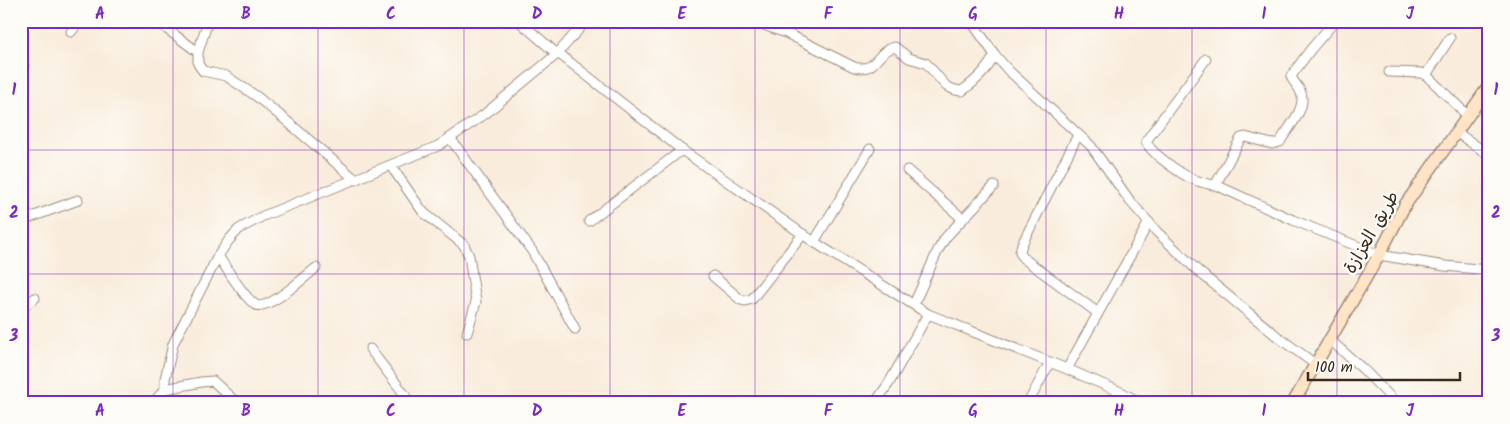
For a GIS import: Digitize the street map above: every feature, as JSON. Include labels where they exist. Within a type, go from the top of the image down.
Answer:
[{"type":"street","points":[[71,32],[79,21]]},
{"type":"street","points":[[156,21],[198,52]]},
{"type":"street","points":[[208,21],[198,52],[198,64],[203,71],[226,76],[256,96],[356,180]]},
{"type":"street","points":[[519,21],[557,53],[682,150],[814,242],[928,314],[1067,369],[1123,393],[1141,403]]},
{"type":"street","points":[[165,389],[164,379],[173,344],[218,256],[233,234],[249,223],[330,188],[356,180],[438,146],[486,114],[557,53],[586,21]]},
{"type":"street","points":[[753,21],[786,33],[854,67],[864,69],[869,68],[886,50],[895,47],[908,58],[926,63],[946,86],[962,91],[988,68],[995,55]]},
{"type":"street","points":[[971,21],[1008,70],[1096,153],[1130,201],[1198,271],[1278,337],[1315,364]]},
{"type":"street","points":[[1218,186],[1217,182],[1241,138],[1245,137],[1272,144],[1280,142],[1300,109],[1302,98],[1301,91],[1292,81],[1291,76],[1334,21]]},
{"type":"street","points":[[1485,21],[1489,25]]},
{"type":"street","points":[[1426,75],[1450,38]]},
{"type":"street","points":[[1206,59],[1146,141],[1150,149],[1182,174],[1194,180],[1218,186],[1293,220],[1379,255],[1445,266],[1489,270]]},
{"type":"street","points":[[1389,72],[1422,73],[1426,75],[1468,116]]},
{"type":"street","name":"طريق العزازة","points":[[1293,403],[1406,205],[1489,86]]},
{"type":"street","points":[[1456,132],[1489,155]]},
{"type":"street","points":[[1078,135],[1022,244],[1020,252],[1023,258],[1098,313]]},
{"type":"street","points":[[450,138],[532,251],[575,329]]},
{"type":"street","points":[[814,242],[870,149]]},
{"type":"street","points":[[589,221],[682,150]]},
{"type":"street","points":[[391,166],[423,212],[464,245],[469,256],[476,302],[467,333]]},
{"type":"street","points":[[907,170],[963,219]]},
{"type":"street","points":[[914,304],[938,250],[946,237],[994,186]]},
{"type":"street","points":[[21,221],[78,200]]},
{"type":"street","points":[[1067,369],[1149,222]]},
{"type":"street","points":[[713,276],[741,300],[752,299],[803,234]]},
{"type":"street","points":[[218,256],[249,299],[257,306],[264,306],[274,301],[316,268]]},
{"type":"street","points":[[21,309],[36,298]]},
{"type":"street","points":[[875,403],[890,383],[928,314]]},
{"type":"street","points":[[1329,339],[1364,370],[1396,403]]},
{"type":"street","points":[[370,349],[404,395],[401,403]]},
{"type":"street","points":[[1028,403],[1050,362]]},
{"type":"street","points":[[152,403],[165,389],[213,381],[237,403]]}]
